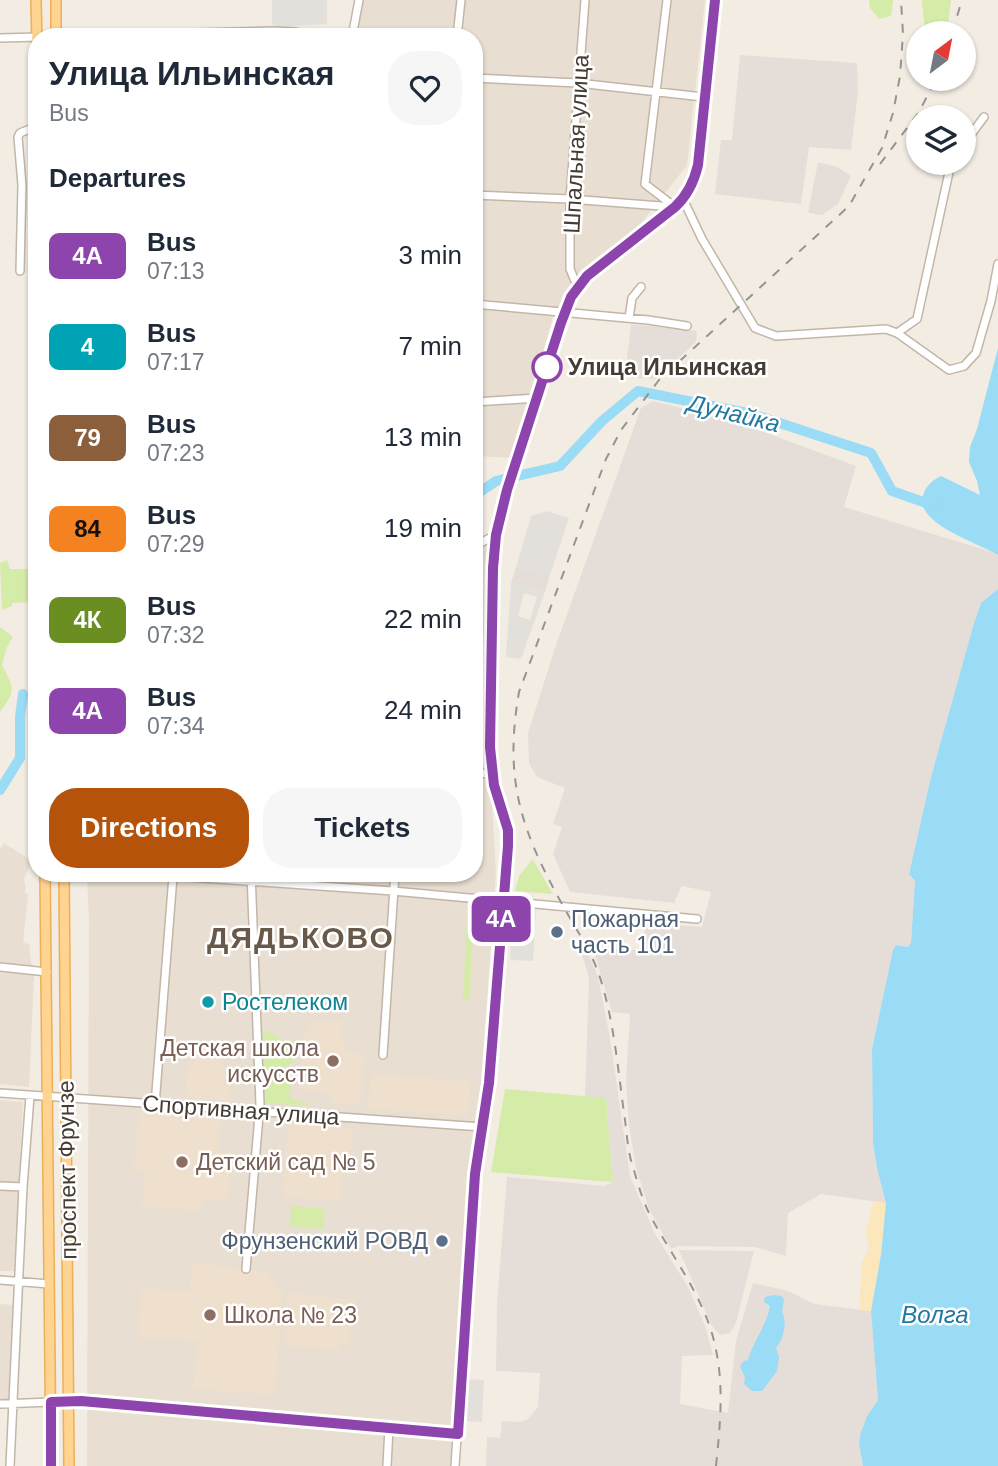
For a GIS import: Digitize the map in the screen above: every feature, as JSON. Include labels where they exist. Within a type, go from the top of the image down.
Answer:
[{"type":"main road","points":[[36,0],[37,28]]},
{"type":"main road","points":[[56,0],[56,28]]},
{"type":"main road","name":"проспект Фрунзе","points":[[46,882],[51,1466]]},
{"type":"main road","name":"проспект Фрунзе","points":[[64,882],[69,1466]]},
{"type":"street","points":[[354,28],[359,0]]},
{"type":"street","points":[[458,28],[461,0]]},
{"type":"street","name":"Шпальная улица","points":[[580,285],[575,281],[570,269],[570,199],[585,0]]},
{"type":"street","points":[[667,0],[645,184],[675,207]]},
{"type":"street","points":[[455,1466],[475,1174],[489,1083],[508,830],[492,776],[489,719],[496,535],[507,490],[564,312],[580,285],[606,260],[675,207],[694,180],[698,165],[715,0]]},
{"type":"street","points":[[0,38],[28,37]]},
{"type":"street","points":[[483,78],[578,83],[703,97]]},
{"type":"street","points":[[976,128],[984,117]]},
{"type":"street","points":[[20,271],[22,185],[18,137],[28,130]]},
{"type":"street","points":[[897,333],[917,319],[948,175]]},
{"type":"street","points":[[483,195],[675,207]]},
{"type":"street","points":[[683,199],[702,239],[755,328],[776,336],[886,329],[897,333],[949,370],[964,366],[976,353],[998,264]]},
{"type":"street","points":[[629,318],[632,298],[640,287]]},
{"type":"street","points":[[483,304],[687,326]]},
{"type":"street","points":[[483,401],[538,398]]},
{"type":"street","points":[[483,542],[496,535]]},
{"type":"street","points":[[483,773],[492,776]]},
{"type":"street","points":[[155,1105],[173,882]]},
{"type":"street","points":[[246,1269],[259,1111],[251,882],[393,891],[697,919]]},
{"type":"street","points":[[383,1055],[394,882]]},
{"type":"street","points":[[0,968],[47,972]]},
{"type":"street","name":"Спортивная улица","points":[[0,1093],[482,1127]]},
{"type":"street","points":[[10,1466],[30,1096]]},
{"type":"street","points":[[0,1185],[23,1187]]},
{"type":"street","points":[[0,1280],[49,1284]]},
{"type":"street","points":[[0,1404],[68,1401],[458,1434]]},
{"type":"street","points":[[387,1466],[389,1428]]},
{"type":"shaded area","points":[[272,0],[327,0],[327,24],[278,27],[272,24]]},
{"type":"shaded area","points":[[356,0],[705,0],[687,165],[638,227],[575,281],[553,316],[515,458],[483,456],[483,28],[352,28]]},
{"type":"shaded area","points":[[740,55],[857,63],[858,91],[851,150],[809,147],[801,204],[715,194],[721,140],[732,140]]},
{"type":"shaded area","points":[[818,162],[837,167],[851,176],[838,204],[822,215],[808,213]]},
{"type":"shaded area","points":[[631,324],[697,331],[696,342],[655,379],[625,377]]},
{"type":"shaded area","points":[[653,401],[737,422],[856,466],[844,507],[998,555],[998,589],[981,603],[974,623],[931,777],[909,874],[915,881],[911,943],[908,947],[897,945],[893,950],[872,1049],[873,1143],[886,1203],[821,1194],[788,1213],[786,1256],[755,1247],[678,1246],[671,1249],[649,1209],[636,1168],[629,1126],[626,1080],[630,1014],[612,1012],[593,948],[641,950],[646,923],[702,927],[711,892],[682,886],[674,903],[570,892],[553,854],[562,827],[553,824],[565,788],[537,777],[529,763],[528,733],[556,645],[641,408]]},
{"type":"shaded area","points":[[547,511],[569,518],[550,575],[516,567],[531,516]]},
{"type":"shaded area","points":[[489,544],[483,651],[483,546]]},
{"type":"shaded area","points":[[516,567],[550,575],[545,592],[511,583]]},
{"type":"shaded area","points":[[511,583],[545,592],[521,659],[506,657]],"holes":[[[524,593],[537,597],[530,620],[518,616]]]},
{"type":"shaded area","points":[[483,764],[492,805],[496,872],[454,1466],[87,1466],[87,882],[483,882]]},
{"type":"shaded area","points":[[4,843],[28,858],[28,870],[23,881],[25,893],[28,894],[23,943],[29,944],[32,969],[0,966],[0,849]]},
{"type":"shaded area","points":[[512,909],[536,910],[533,961],[510,960]]},
{"type":"shaded area","points":[[587,951],[598,977],[610,1038],[630,1176],[654,1232],[688,1287],[705,1326],[713,1355],[682,1356],[680,1404],[728,1413],[736,1341],[753,1283],[788,1291],[814,1304],[871,1311],[878,1400],[867,1416],[861,1432],[863,1466],[486,1466],[487,1437],[500,1438],[502,1421],[520,1422],[528,1419],[538,1407],[540,1373],[496,1371],[497,1303],[507,1177],[604,1186],[613,1182],[606,1099],[585,1096],[589,978],[582,954]]},
{"type":"shaded area","points":[[0,972],[34,975],[29,1087],[0,1084]]},
{"type":"shaded area","name":"Детская школа искусств","points":[[310,1020],[342,1022],[341,1036],[345,1050],[365,1055],[362,1092],[357,1106],[331,1103],[331,1093],[299,1090],[303,1034],[310,1026]]},
{"type":"shaded area","points":[[197,1041],[217,1041],[224,1061],[223,1084],[231,1085],[230,1101],[185,1097],[187,1069],[194,1062]]},
{"type":"shaded area","points":[[371,1074],[471,1081],[468,1116],[368,1109]]},
{"type":"shaded area","points":[[0,1100],[23,1102],[19,1183],[0,1182]]},
{"type":"shaded area","name":"Детский сад № 5","points":[[138,1113],[221,1118],[219,1152],[231,1153],[228,1200],[203,1199],[202,1211],[142,1207],[145,1172],[134,1171]]},
{"type":"shaded area","points":[[288,1123],[353,1128],[350,1170],[342,1170],[340,1201],[283,1197]]},
{"type":"shaded area","points":[[0,1190],[19,1192],[14,1271],[0,1271]]},
{"type":"shaded area","points":[[679,1250],[754,1251],[736,1323],[730,1333],[720,1335],[712,1326]]},
{"type":"shaded area","name":"Школа № 23","points":[[192,1263],[266,1271],[283,1293],[275,1395],[193,1389],[197,1341],[138,1338],[141,1288],[189,1292]]},
{"type":"shaded area","points":[[290,1293],[355,1300],[349,1345],[341,1344],[341,1350],[284,1345],[287,1298]]},
{"type":"shaded area","points":[[0,1304],[13,1305],[8,1400],[0,1400]]},
{"type":"shaded area","points":[[468,1379],[484,1380],[482,1422],[465,1421]]},
{"type":"green space","points":[[869,0],[893,0],[891,16],[879,19],[870,8]]},
{"type":"green space","points":[[922,0],[951,0],[948,21],[924,21]]},
{"type":"green space","points":[[7,560],[10,569],[28,569],[28,602],[12,603],[12,606],[2,610],[0,563]]},
{"type":"green space","points":[[0,627],[13,637],[2,665],[12,689],[0,712]]},
{"type":"green space","points":[[533,859],[553,894],[515,891],[519,876]]},
{"type":"green space","points":[[473,908],[470,999],[463,1000],[467,913]]},
{"type":"green space","points":[[264,1032],[270,1032],[286,1043],[294,1040],[300,1042],[300,1050],[293,1062],[285,1067],[283,1075],[290,1082],[291,1089],[287,1093],[294,1100],[306,1102],[308,1106],[264,1103],[261,1063]]},
{"type":"green space","points":[[505,1089],[606,1098],[613,1182],[491,1172]]},
{"type":"green space","points":[[291,1206],[325,1209],[323,1229],[290,1226]]},
{"type":"sand","points":[[874,1201],[886,1203],[871,1311],[859,1310],[862,1262],[869,1248],[866,1231]]},
{"type":"water","points":[[998,348],[998,555],[938,524],[923,506],[923,496],[929,484],[941,476],[980,495],[969,462],[970,447]]},
{"type":"water","name":"Волга","points":[[998,589],[998,1466],[863,1466],[859,1444],[861,1432],[867,1416],[878,1400],[871,1311],[881,1255],[886,1203],[873,1143],[872,1049],[893,950],[896,945],[908,947],[911,943],[915,881],[909,874],[931,777],[981,603]]},
{"type":"water","points":[[774,1295],[784,1299],[782,1312],[785,1321],[781,1340],[776,1348],[779,1357],[777,1371],[762,1391],[752,1391],[744,1384],[745,1378],[740,1366],[748,1360],[766,1320],[770,1306],[764,1302],[765,1297]]},
{"type":"waterway","name":"Дунайка","points":[[483,490],[496,481],[560,466],[602,421],[638,391],[752,414],[871,453],[892,491],[932,505]]},
{"type":"waterway","name":"Дунайка","points":[[0,790],[20,758],[23,694]]},
{"type":"railway","points":[[716,1466],[721,1393],[712,1332],[689,1281],[651,1217],[631,1162],[608,1005],[593,961],[547,877],[526,826],[515,777],[515,723],[519,692],[606,459],[621,430],[659,380],[849,206],[882,148],[893,113],[900,76],[903,34],[901,0]]},
{"type":"railway","points":[[956,21],[962,0]]},
{"type":"railway","points":[[880,164],[919,112],[930,91]]},
{"type":"bus line","name":"4А","points":[[51,1466],[51,1402],[81,1401],[458,1434],[475,1174],[489,1083],[503,876],[508,846],[508,830],[494,788],[490,747],[496,535],[507,490],[567,304],[587,276],[675,207],[690,190],[698,165],[715,0]]},
{"type":"place","name":"Улица Ильинская","points":[[547,367]]},
{"type":"place","name":"Пожарная часть 101","points":[[557,932]]},
{"type":"place","name":"Ростелеком","points":[[208,1002]]},
{"type":"place","name":"Детская школа искусств","points":[[333,1061]]},
{"type":"place","name":"Детский сад № 5","points":[[182,1162]]},
{"type":"place","name":"Фрунзенский РОВД","points":[[442,1241]]},
{"type":"place","name":"Школа № 23","points":[[210,1315]]},
{"type":"district","name":"ДЯДЬКОВО","points":[[301,937]]}]
